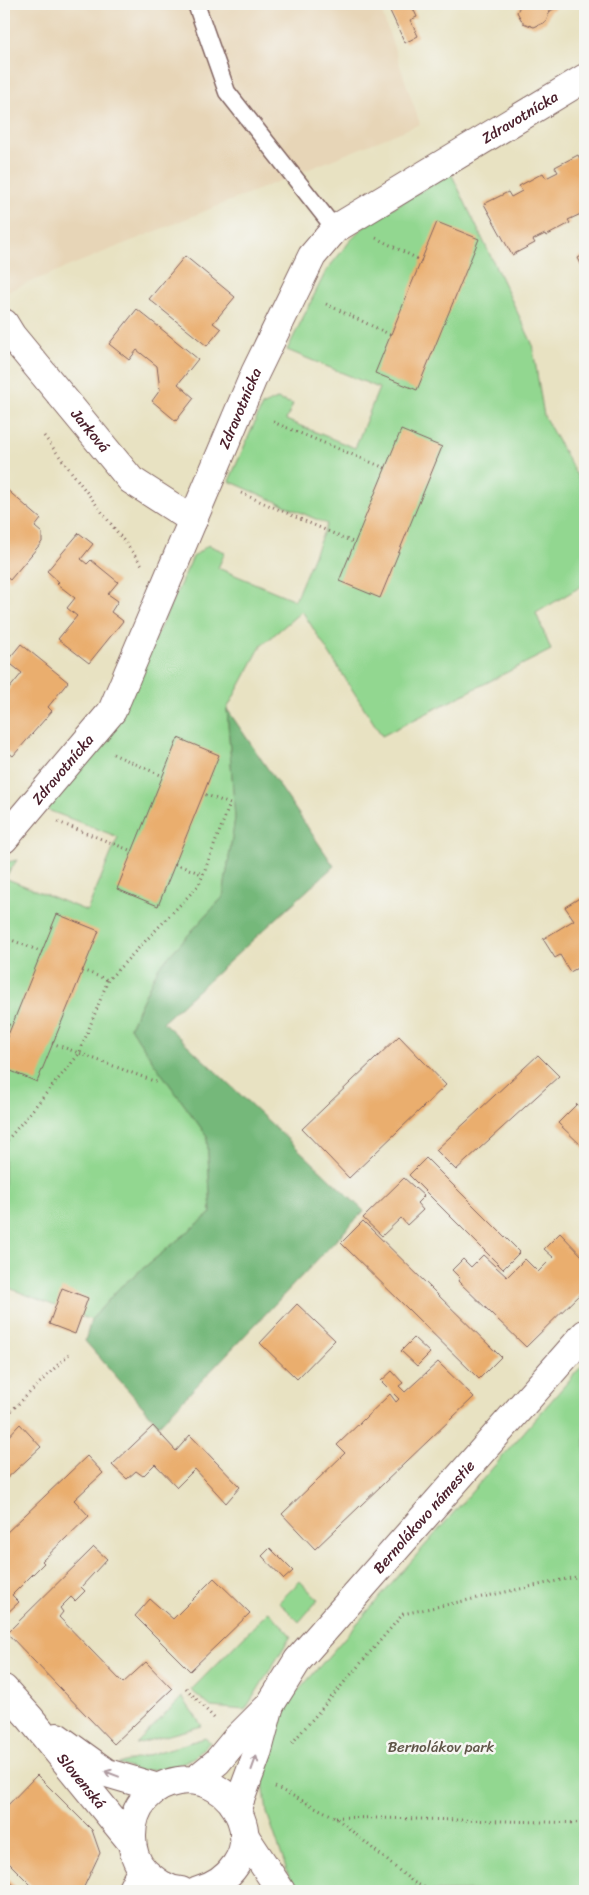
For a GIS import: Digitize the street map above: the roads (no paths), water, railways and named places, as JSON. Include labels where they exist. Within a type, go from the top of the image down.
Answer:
[{"type":"street","name":"Zdravotnícka","points":[[4,839],[112,711],[263,357],[312,256],[335,229],[585,78]]},
{"type":"street","name":"Jarková","points":[[4,323],[12,336],[131,480],[193,520]]},
{"type":"street","name":"Bernolákovo námestie","points":[[195,1780],[217,1762],[236,1739],[270,1706],[298,1660],[585,1334]]},
{"type":"street","name":"Slovenská","points":[[4,1689],[132,1843]]},
{"type":"street","name":"Bernolákovo námestie","points":[[237,1808],[257,1754],[270,1706]]},
{"type":"street","name":"Slovenská","points":[[30,1718],[107,1773],[158,1788]]},
{"type":"street","points":[[181,1891],[175,1891],[156,1883],[137,1880],[132,1830],[135,1816],[144,1800],[158,1788],[170,1782],[195,1780],[208,1783],[219,1789],[229,1798],[237,1808],[242,1821],[244,1835],[243,1849],[238,1862],[225,1878],[206,1890]]},
{"type":"street","points":[[244,1835],[281,1891]]},
{"type":"lane","points":[[196,4],[227,92],[335,229]]},
{"type":"park label","name":"Bernolákov park","points":[[441,1747]]}]
